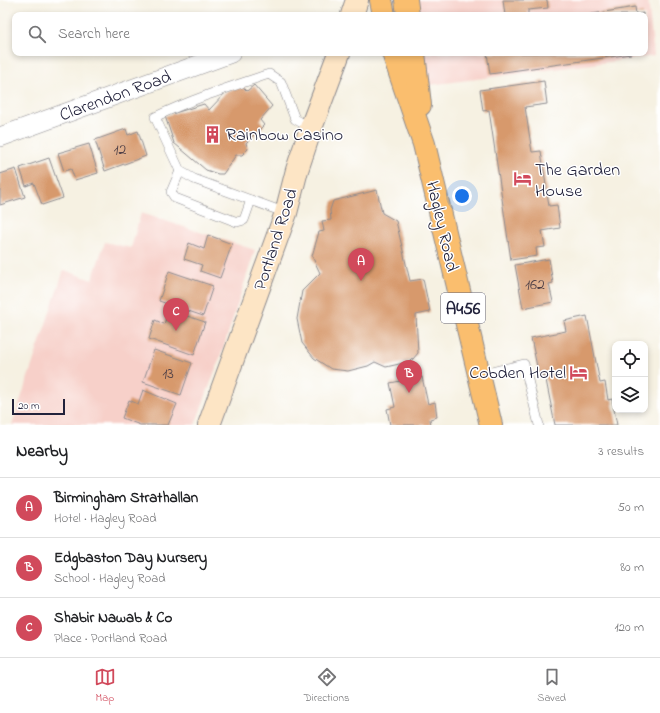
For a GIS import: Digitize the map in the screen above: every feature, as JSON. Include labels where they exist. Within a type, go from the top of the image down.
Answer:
[{"type":"highway","points":[[381,0],[383,12]]},
{"type":"highway","points":[[406,0],[408,12]]},
{"type":"highway","name":"Hagley Road","points":[[394,56],[424,144],[491,425]]},
{"type":"highway","name":"Hagley Road","points":[[414,56],[424,144]]},
{"type":"main road","points":[[353,12],[357,0]]},
{"type":"main road","name":"Portland Road","points":[[209,425],[286,213],[297,170],[338,56]]},
{"type":"street","name":"Clarendon Road","points":[[0,137],[223,56]]},
{"type":"lane","points":[[286,213],[194,179],[180,171],[156,117],[176,107],[209,94],[269,74],[281,82],[295,119],[311,128]]},
{"type":"lane","points":[[180,171],[171,192],[175,198],[238,222],[244,220],[251,200]]},
{"type":"lane","points":[[479,375],[524,364],[539,425]]},
{"type":"shaded area","points":[[413,0],[648,0],[654,56],[429,85],[424,56],[648,56],[648,12],[415,12]]},
{"type":"shaded area","points":[[141,213],[255,250],[222,352],[195,425],[12,425],[64,270],[92,280],[105,242],[131,248]]},
{"type":"building","points":[[503,0],[547,0],[548,8],[528,10],[528,12],[505,12]]},
{"type":"building","points":[[635,7],[636,12],[604,12]]},
{"type":"building","points":[[487,56],[617,56],[490,74]]},
{"type":"building","name":"The Garden House","points":[[544,81],[547,104],[525,107],[532,152],[541,151],[549,206],[557,205],[560,228],[542,231],[545,247],[536,248],[537,256],[511,260],[489,110],[483,111],[480,90]]},
{"type":"building","name":"Rainbow Casino","points":[[254,85],[272,106],[260,120],[264,125],[246,143],[248,149],[242,155],[236,155],[223,174],[206,170],[174,143],[165,116],[204,104],[209,110],[227,91],[243,87],[247,91]]},
{"type":"building","points":[[126,129],[128,135],[138,131],[146,156],[105,171],[95,140]]},
{"type":"building","points":[[89,144],[98,173],[75,180],[71,169],[64,171],[58,153]]},
{"type":"building","points":[[49,158],[63,198],[42,205],[34,183],[26,186],[20,168]]},
{"type":"building","points":[[16,169],[25,197],[0,205],[0,174]]},
{"type":"building","points":[[377,190],[382,213],[396,221],[410,281],[423,279],[430,312],[416,315],[418,353],[408,362],[386,367],[375,362],[368,366],[348,371],[331,369],[314,358],[302,343],[297,319],[302,291],[320,273],[312,256],[319,232],[324,231],[322,221],[331,220],[330,210],[333,201]]},
{"type":"building","points":[[208,235],[232,244],[220,278],[200,271],[202,265],[184,259],[189,243],[204,249]]},
{"type":"building","points":[[549,259],[553,283],[549,284],[553,302],[523,308],[515,265]]},
{"type":"building","points":[[169,271],[213,286],[203,316],[159,301]]},
{"type":"building","points":[[169,310],[205,322],[194,355],[149,339],[155,320],[164,324]]},
{"type":"building","name":"Cobden Hotel","points":[[587,316],[600,383],[605,382],[608,400],[612,399],[612,413],[615,413],[617,425],[555,425],[545,375],[539,376],[531,338],[566,331],[564,321]]},
{"type":"building","points":[[154,350],[192,363],[181,395],[143,382]]},
{"type":"building","points":[[422,377],[428,404],[435,402],[437,417],[430,419],[431,425],[390,425],[387,409],[395,407],[390,383]]},
{"type":"building","points":[[143,390],[177,404],[168,425],[140,425],[122,418],[129,400],[138,404]]},
{"type":"place","name":"Rainbow Casino","points":[[213,134]]},
{"type":"place","name":"The Garden House","points":[[522,179]]},
{"type":"place","name":"Birmingham Strathallan","points":[[361,281]]},
{"type":"place","name":"Shabir Nawab & Co","points":[[176,331]]},
{"type":"place","name":"Cobden Hotel","points":[[579,372]]},
{"type":"place","name":"Edgbaston Day Nursery","points":[[409,393]]}]
